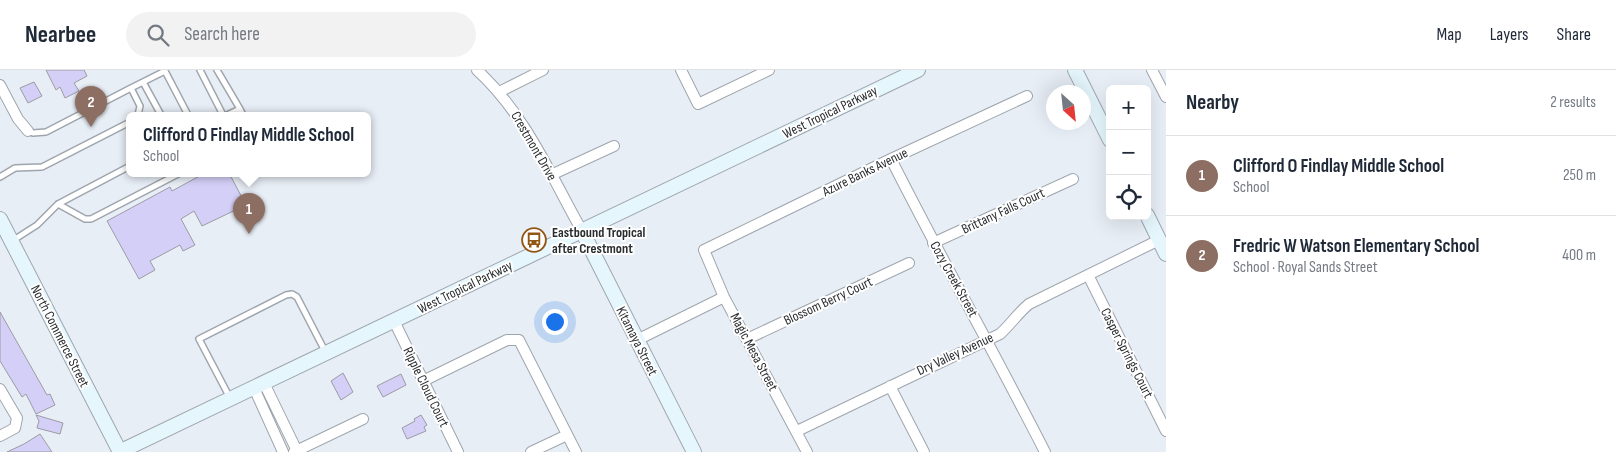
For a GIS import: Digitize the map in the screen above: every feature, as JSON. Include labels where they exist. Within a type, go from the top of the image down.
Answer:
[{"type":"main road","name":"West Tropical Parkway","points":[[120,452],[918,70]]},
{"type":"main road","points":[[1075,70],[1106,132]]},
{"type":"main road","name":"North Commerce Street","points":[[0,219],[120,452]]},
{"type":"main road","points":[[1149,220],[1166,254]]},
{"type":"main road","name":"Kitamaya Street","points":[[582,230],[694,452]]},
{"type":"street","name":"Crestmont Drive","points":[[477,70],[499,92],[527,129],[582,230]]},
{"type":"street","points":[[499,92],[543,70]]},
{"type":"street","points":[[681,70],[698,104],[769,70]]},
{"type":"street","points":[[1152,70],[1166,97]]},
{"type":"street","points":[[0,85],[18,119],[28,131]]},
{"type":"street","name":"Azure Banks Avenue","points":[[704,250],[891,159],[1027,96]]},
{"type":"street","points":[[551,175],[614,146]]},
{"type":"street","name":"Cozy Creek Street","points":[[891,159],[1045,452]]},
{"type":"street","name":"Brittany Falls Court","points":[[934,243],[1073,179]]},
{"type":"street","name":"Dry Valley Avenue","points":[[796,431],[1000,334],[1010,326],[1017,313],[1029,304],[1159,240]]},
{"type":"street","name":"Magic Mesa Street","points":[[704,250],[724,297],[807,452]]},
{"type":"street","name":"Blossom Berry Court","points":[[747,338],[909,263]]},
{"type":"street","name":"Casper Springs Court","points":[[1088,275],[1166,431]]},
{"type":"street","points":[[637,340],[724,297]]},
{"type":"street","name":"Ripple Cloud Court","points":[[394,321],[458,452]]},
{"type":"street","points":[[423,381],[507,340],[519,340],[576,452]]},
{"type":"street","points":[[259,386],[296,451],[363,419]]},
{"type":"street","points":[[259,386],[283,452]]},
{"type":"street","points":[[890,386],[924,452]]},
{"type":"street","points":[[0,389],[14,412],[17,424],[15,428],[0,436]]},
{"type":"street","points":[[532,452],[567,435]]},
{"type":"lane","points":[[200,70],[221,112]]},
{"type":"lane","points":[[217,70],[242,112]]},
{"type":"lane","points":[[28,131],[33,133],[46,132],[165,71],[186,112]]},
{"type":"lane","points":[[143,82],[159,112]]},
{"type":"lane","points":[[131,88],[140,106],[139,112]]},
{"type":"lane","points":[[234,112],[240,109]]},
{"type":"lane","points":[[0,177],[15,168],[42,167],[126,124]]},
{"type":"lane","points":[[11,241],[37,226],[58,204],[126,168]]},
{"type":"lane","points":[[58,204],[85,219],[91,219],[172,177]]},
{"type":"lane","points":[[230,399],[199,339],[286,294],[292,294],[297,297],[326,354]]},
{"type":"building","points":[[46,70],[84,70],[87,76],[74,83],[79,91],[65,98],[60,87],[56,90]]},
{"type":"building","points":[[34,82],[42,96],[28,103],[20,88]]},
{"type":"building","points":[[198,177],[231,177],[246,205],[202,226],[194,211],[181,219],[195,245],[183,251],[180,245],[150,261],[155,270],[139,279],[107,221],[170,187],[172,191]]},
{"type":"building","points":[[0,312],[47,395],[50,394],[55,405],[36,414],[26,394],[22,397],[0,361]]},
{"type":"building","points":[[343,373],[353,392],[341,400],[331,381]]},
{"type":"building","points":[[401,374],[406,385],[383,397],[377,386]]},
{"type":"building","points":[[36,415],[63,423],[60,434],[37,428],[39,421]]},
{"type":"building","points":[[421,415],[427,425],[424,427],[426,431],[407,439],[402,428],[415,421],[414,419]]},
{"type":"building","points":[[40,434],[52,452],[7,452],[24,444]]},
{"type":"place","name":"Fredric W Watson Elementary School","points":[[91,127]]},
{"type":"place","name":"Clifford O Findlay Middle School","points":[[249,234]]},
{"type":"place","name":"Eastbound Tropical after Crestmont","points":[[534,240]]}]
